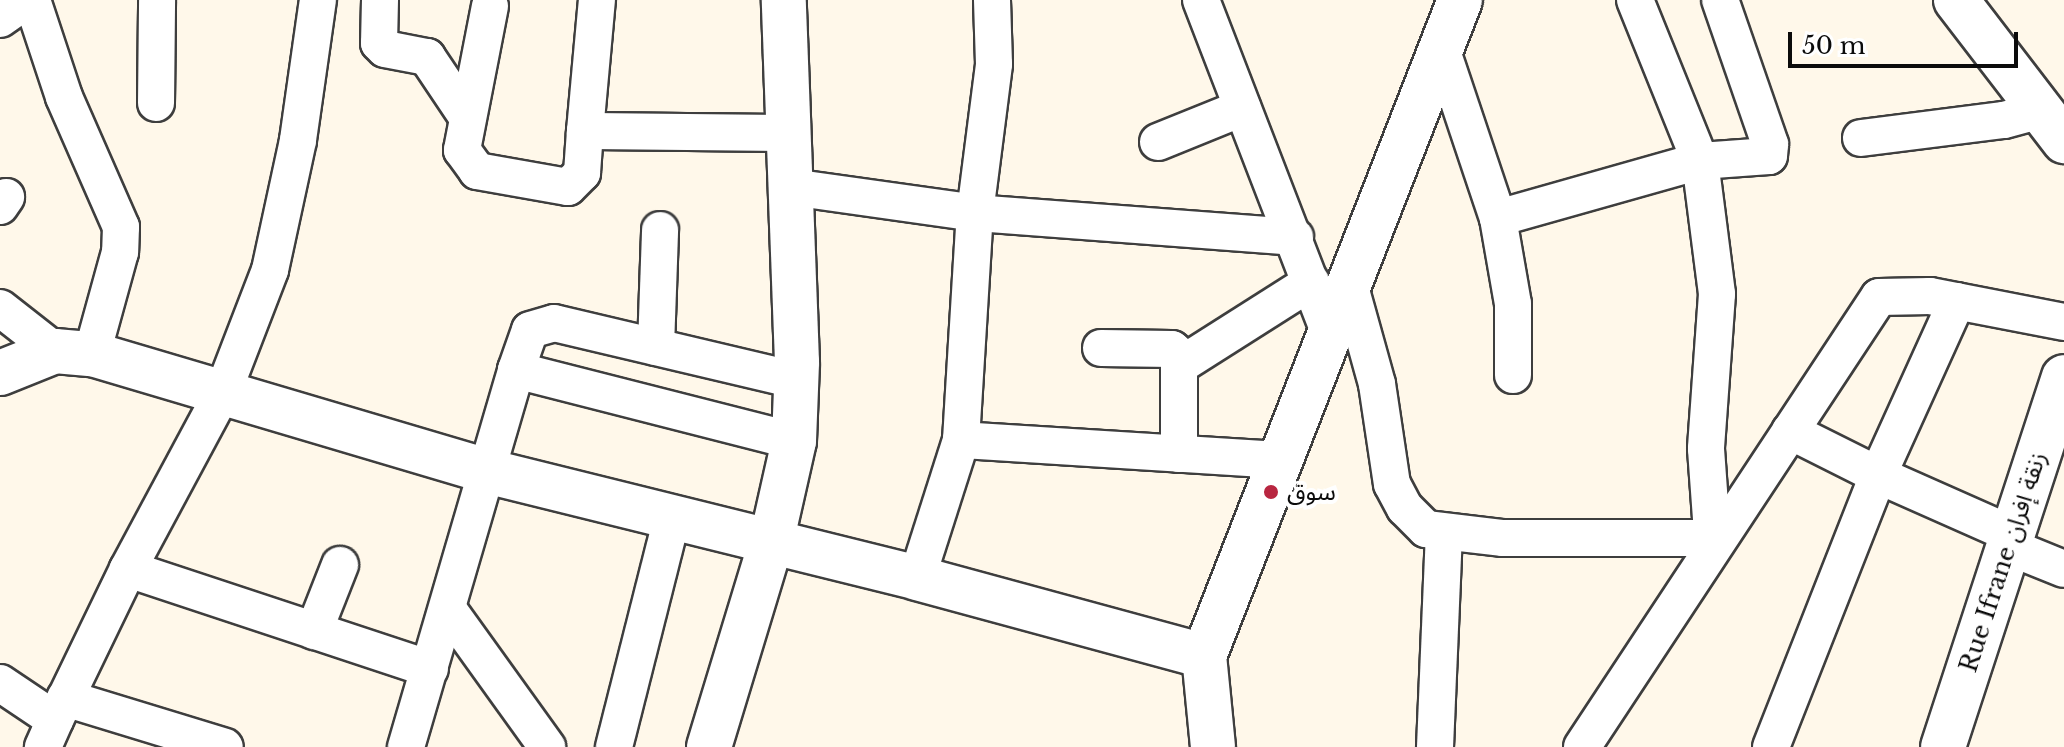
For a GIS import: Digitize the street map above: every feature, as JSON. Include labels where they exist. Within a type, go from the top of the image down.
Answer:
[{"type":"street","points":[[156,103],[157,0]]},
{"type":"street","points":[[54,721],[128,569],[223,392],[270,270],[298,140],[318,0]]},
{"type":"street","points":[[380,0],[379,43],[385,49],[427,57],[468,118]]},
{"type":"street","points":[[490,6],[462,150],[477,171],[568,187],[582,173],[597,0]]},
{"type":"street","points":[[709,747],[771,543],[794,441],[796,380],[784,0]]},
{"type":"street","points":[[917,578],[961,440],[975,213],[989,130],[992,0]]},
{"type":"street","points":[[1201,0],[1295,237],[1330,283],[1377,384],[1392,484],[1405,508],[1426,529],[1444,532],[1503,538],[1713,542]]},
{"type":"street","points":[[1635,0],[1700,161],[1717,294],[1706,449],[1713,542]]},
{"type":"street","points":[[1498,218],[1700,161],[1764,160],[1771,150],[1720,0]]},
{"type":"street","points":[[1956,0],[2053,125]]},
{"type":"street","points":[[22,5],[45,34],[85,151],[121,227],[120,252],[74,353]]},
{"type":"street","points":[[1446,20],[1498,218],[1513,304],[1513,375]]},
{"type":"street","points":[[1213,747],[1204,656],[1330,334],[1330,283],[1446,20]]},
{"type":"street","points":[[1158,142],[1242,108]]},
{"type":"street","points":[[1861,138],[2004,120],[2053,125]]},
{"type":"street","points":[[585,131],[789,133]]},
{"type":"street","points":[[791,187],[975,213],[1295,237]]},
{"type":"street","points":[[656,347],[660,230]]},
{"type":"street","points":[[1182,364],[1330,283]]},
{"type":"street","points":[[1582,747],[1713,542],[1879,297],[1901,293],[2064,322]]},
{"type":"street","points":[[1771,747],[1878,475],[1957,301]]},
{"type":"street","points":[[0,308],[74,353],[223,392],[490,472],[917,578],[1204,656]]},
{"type":"street","points":[[406,747],[530,330],[540,323],[796,380]]},
{"type":"street","points":[[1101,348],[1172,349],[1182,364],[1179,454]]},
{"type":"street","points":[[0,373],[74,353]]},
{"type":"street","points":[[516,370],[794,441]]},
{"type":"street","name":"Rue Ifrane زنقة إفران","points":[[1943,747],[2064,377]]},
{"type":"street","points":[[1790,431],[2064,569]]},
{"type":"street","points":[[961,440],[1281,460]]},
{"type":"street","points":[[614,747],[672,518]]},
{"type":"street","points":[[1435,747],[1444,532]]},
{"type":"street","points":[[314,631],[340,565]]},
{"type":"street","points":[[128,569],[430,669]]},
{"type":"street","points":[[448,609],[547,747]]},
{"type":"street","points":[[0,683],[54,721],[225,747]]},
{"type":"place","name":"سوق","points":[[1271,492]]}]
